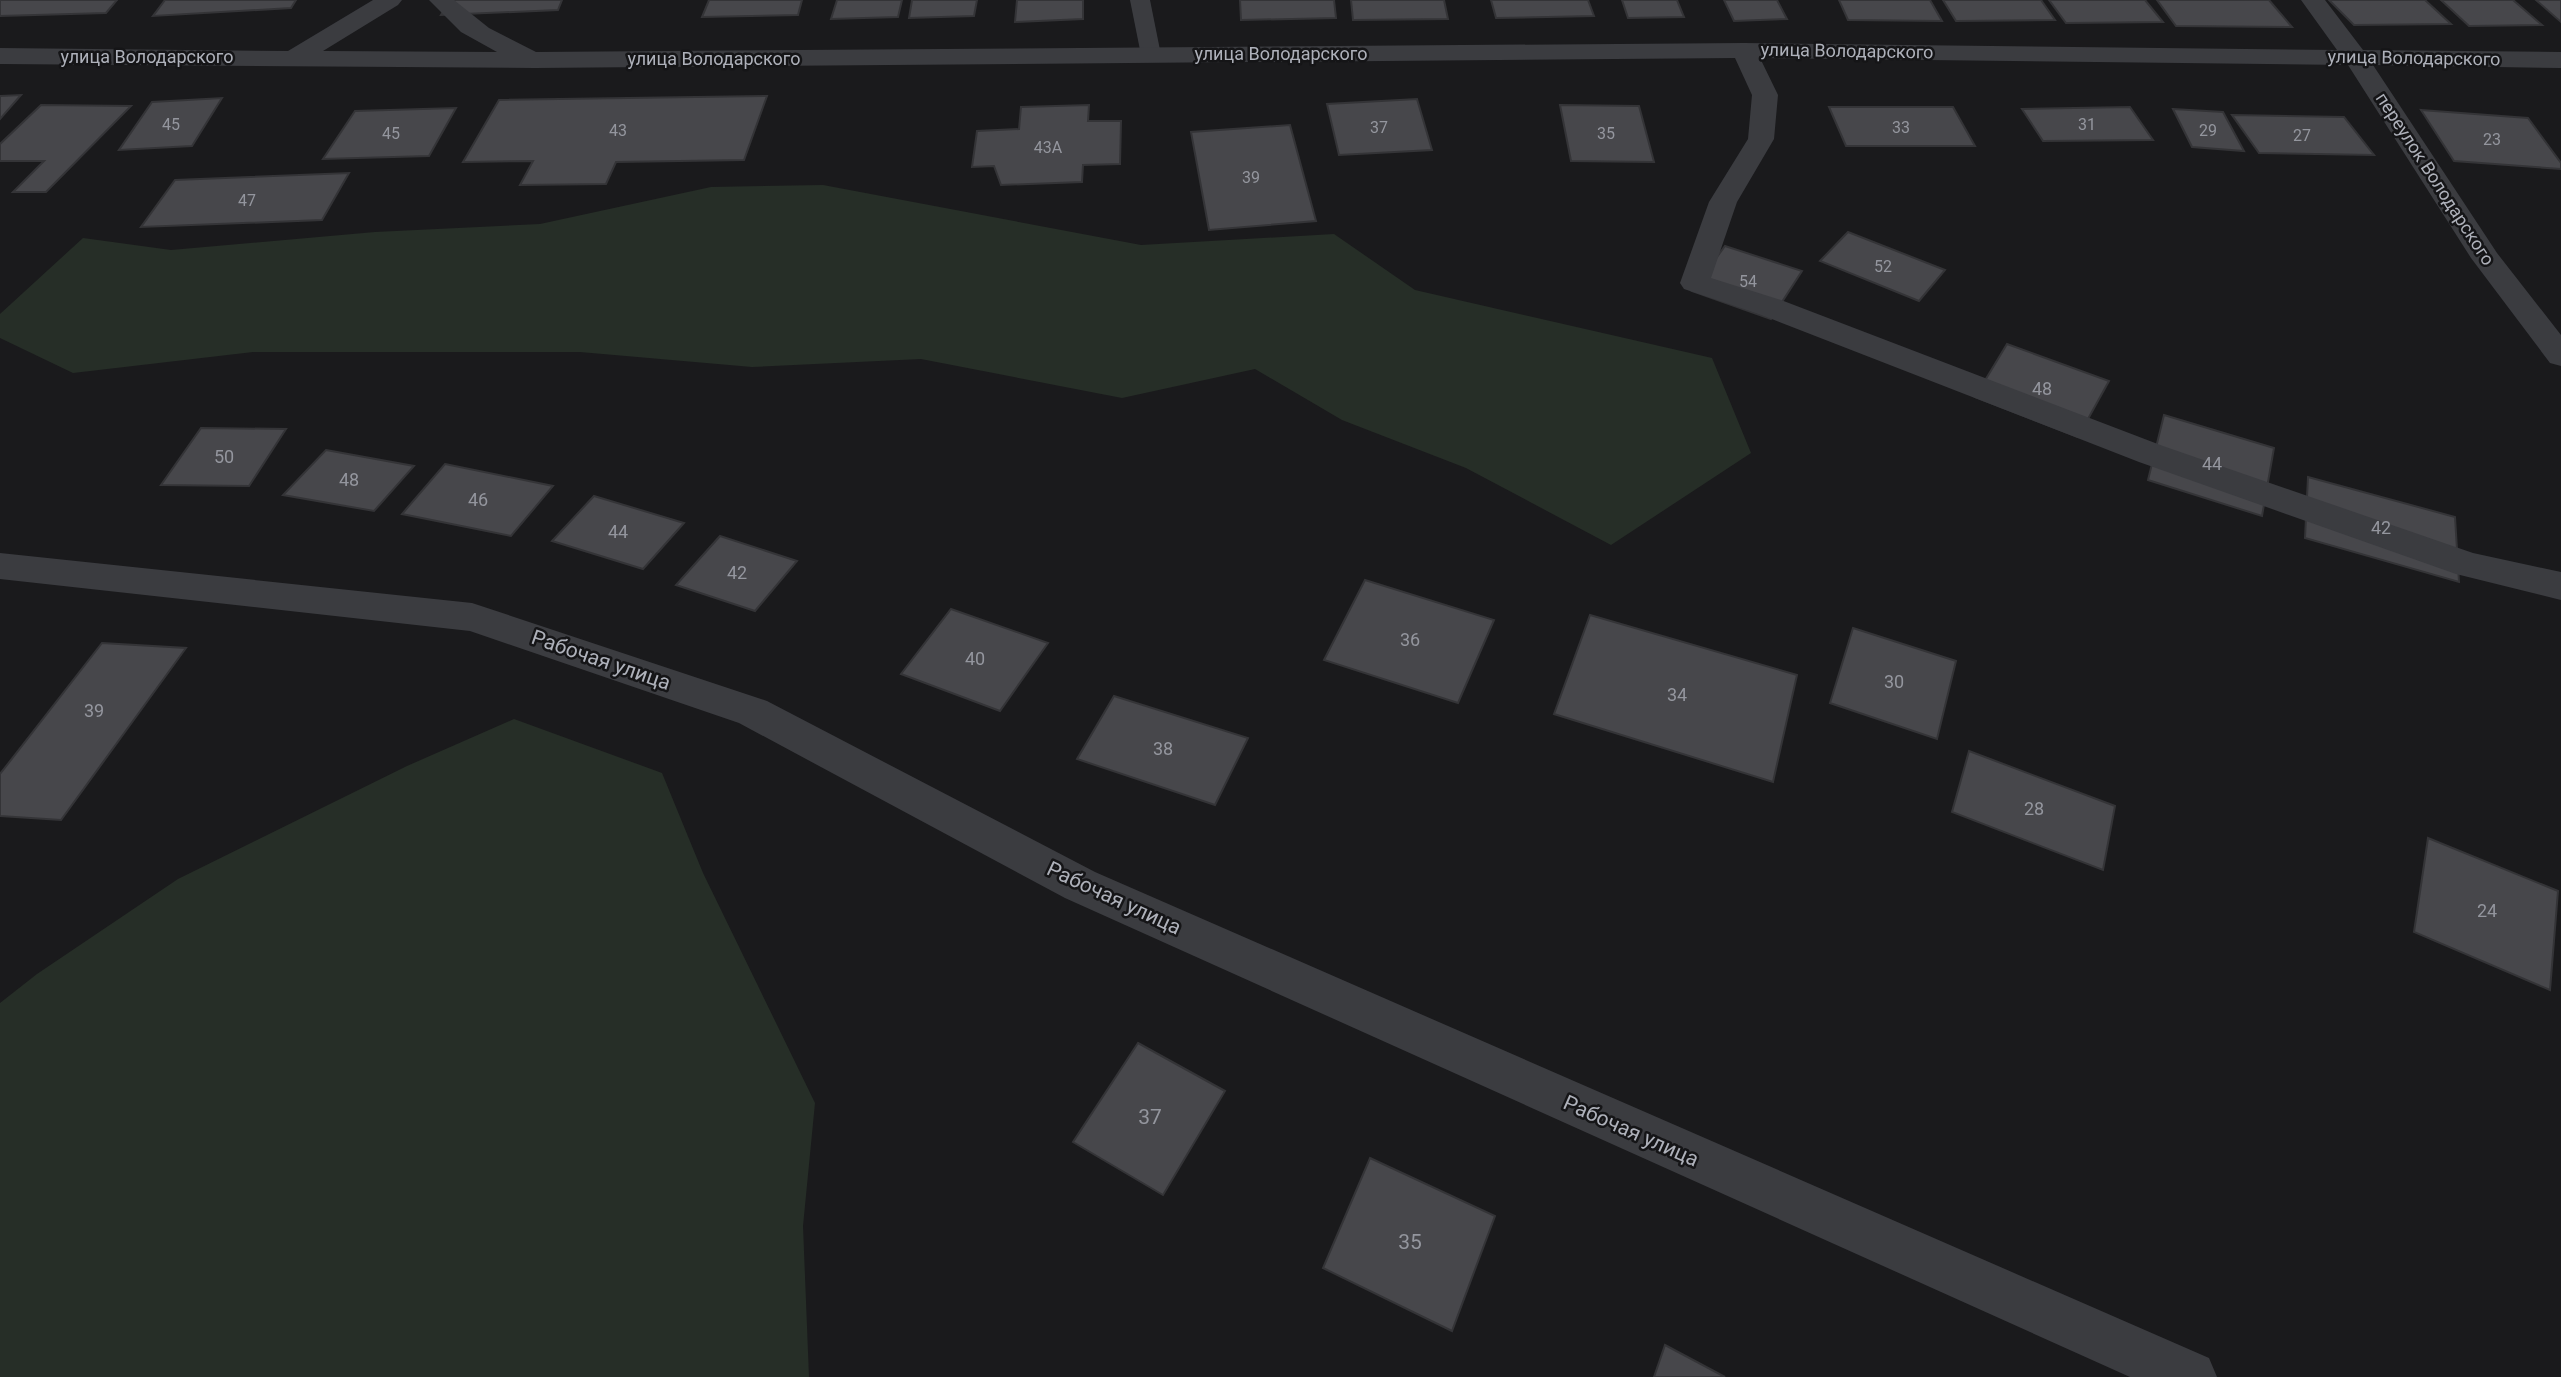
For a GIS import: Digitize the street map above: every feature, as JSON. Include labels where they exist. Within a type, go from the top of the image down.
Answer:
[{"type":"street","points":[[292,59],[390,0]]},
{"type":"street","points":[[441,0],[453,14],[484,38],[535,60]]},
{"type":"street","name":"переулок Володарского","points":[[2313,0],[2355,58],[2486,258],[2561,356]]},
{"type":"street","points":[[1744,50],[1765,95],[1761,139],[1723,202],[1695,283],[1770,307],[2164,459],[2469,565],[2561,586]]},
{"type":"street","name":"улица Володарского","points":[[0,56],[535,60],[1744,50],[2561,60]]},
{"type":"street","name":"Рабочая улица","points":[[0,566],[472,617],[753,712],[1080,885],[2190,1377]]},
{"type":"lane","points":[[1140,0],[1151,55]]},
{"type":"shaded area","points":[[823,185],[1141,245],[1334,234],[1415,290],[1712,358],[1751,453],[1611,545],[1466,468],[1342,420],[1255,369],[1122,398],[921,359],[752,367],[580,352],[253,352],[73,373],[0,338],[0,314],[83,238],[171,250],[375,232],[540,224],[711,187]]},
{"type":"shaded area","points":[[514,719],[662,773],[703,873],[815,1103],[803,1226],[809,1377],[0,1377],[0,1003],[37,974],[178,879],[407,766]]},
{"type":"building","points":[[0,0],[117,0],[106,13],[0,16]]},
{"type":"building","points":[[165,0],[296,0],[291,8],[153,16]]},
{"type":"building","points":[[450,0],[562,0],[558,10],[441,15]]},
{"type":"building","points":[[709,0],[802,0],[798,15],[702,17]]},
{"type":"building","points":[[837,0],[902,0],[898,17],[831,19]]},
{"type":"building","points":[[912,0],[977,0],[974,16],[909,18]]},
{"type":"building","points":[[1017,0],[1083,0],[1083,19],[1015,22]]},
{"type":"building","points":[[1240,0],[1334,0],[1336,18],[1241,20]]},
{"type":"building","points":[[1351,0],[1444,0],[1448,19],[1353,20]]},
{"type":"building","points":[[1491,0],[1588,0],[1594,16],[1496,18]]},
{"type":"building","points":[[1622,0],[1677,0],[1684,17],[1628,18]]},
{"type":"building","points":[[1724,0],[1777,0],[1787,19],[1734,21]]},
{"type":"building","points":[[1839,0],[1930,0],[1942,21],[1848,20]]},
{"type":"building","points":[[1943,0],[2041,0],[2055,20],[1956,21]]},
{"type":"building","points":[[2049,0],[2145,0],[2163,22],[2066,23]]},
{"type":"building","points":[[2157,0],[2269,0],[2292,27],[2176,26]]},
{"type":"building","points":[[2329,0],[2425,0],[2451,24],[2354,25]]},
{"type":"building","points":[[2441,0],[2513,0],[2542,25],[2469,26]]},
{"type":"building","points":[[2536,0],[2561,0],[2561,22]]},
{"type":"building","points":[[21,95],[0,119],[0,96]]},
{"type":"building","points":[[767,96],[744,160],[616,162],[606,184],[520,185],[533,161],[463,162],[499,100]]},
{"type":"building","points":[[222,98],[192,146],[119,150],[152,102]]},
{"type":"building","points":[[1417,99],[1432,150],[1339,155],[1327,104]]},
{"type":"building","points":[[41,105],[131,106],[46,192],[13,192],[44,161],[0,161],[0,144]]},
{"type":"building","points":[[1089,105],[1088,121],[1121,121],[1120,164],[1083,165],[1082,182],[1001,185],[994,166],[972,167],[977,131],[1019,129],[1021,107]]},
{"type":"building","points":[[1560,105],[1639,106],[1654,162],[1571,161]]},
{"type":"building","points":[[1829,107],[1953,107],[1975,146],[1846,146]]},
{"type":"building","points":[[2130,107],[2153,140],[2043,141],[2022,109]]},
{"type":"building","points":[[456,108],[429,156],[323,159],[355,111]]},
{"type":"building","points":[[2173,109],[2223,112],[2244,151],[2192,147]]},
{"type":"building","points":[[2421,110],[2528,118],[2561,163],[2561,169],[2454,161]]},
{"type":"building","points":[[2232,115],[2344,117],[2374,155],[2259,153]]},
{"type":"building","points":[[1290,125],[1316,221],[1209,230],[1191,132]]},
{"type":"building","points":[[349,173],[322,220],[141,227],[175,180]]},
{"type":"building","points":[[1848,232],[1945,270],[1919,301],[1820,261]]},
{"type":"building","points":[[1725,246],[1802,271],[1771,319],[1692,291]]},
{"type":"building","points":[[2007,344],[2109,381],[2078,437],[1975,397]]},
{"type":"building","points":[[2164,415],[2274,448],[2262,516],[2148,480]]},
{"type":"building","points":[[201,428],[286,429],[249,486],[161,485]]},
{"type":"building","points":[[326,450],[414,466],[374,511],[283,495]]},
{"type":"building","points":[[445,464],[553,486],[511,536],[402,514]]},
{"type":"building","points":[[2308,477],[2455,517],[2459,582],[2305,538]]},
{"type":"building","points":[[594,496],[684,523],[643,569],[552,541]]},
{"type":"building","points":[[720,536],[797,561],[755,611],[676,585]]},
{"type":"building","points":[[1365,580],[1494,620],[1458,703],[1324,660]]},
{"type":"building","points":[[951,609],[1048,643],[1000,711],[901,674]]},
{"type":"building","points":[[1590,615],[1797,675],[1773,782],[1554,714]]},
{"type":"building","points":[[1853,628],[1956,661],[1937,739],[1830,703]]},
{"type":"building","points":[[102,643],[186,648],[61,820],[0,816],[0,774]]},
{"type":"building","points":[[1114,696],[1248,738],[1215,805],[1077,759]]},
{"type":"building","points":[[1969,751],[2115,806],[2103,870],[1952,812]]},
{"type":"building","points":[[2428,838],[2558,891],[2550,990],[2414,932]]},
{"type":"building","points":[[1138,1043],[1225,1091],[1163,1195],[1073,1142]]},
{"type":"building","points":[[1370,1158],[1495,1216],[1452,1331],[1323,1268]]},
{"type":"building","points":[[1665,1345],[1725,1377],[1654,1377]]}]
